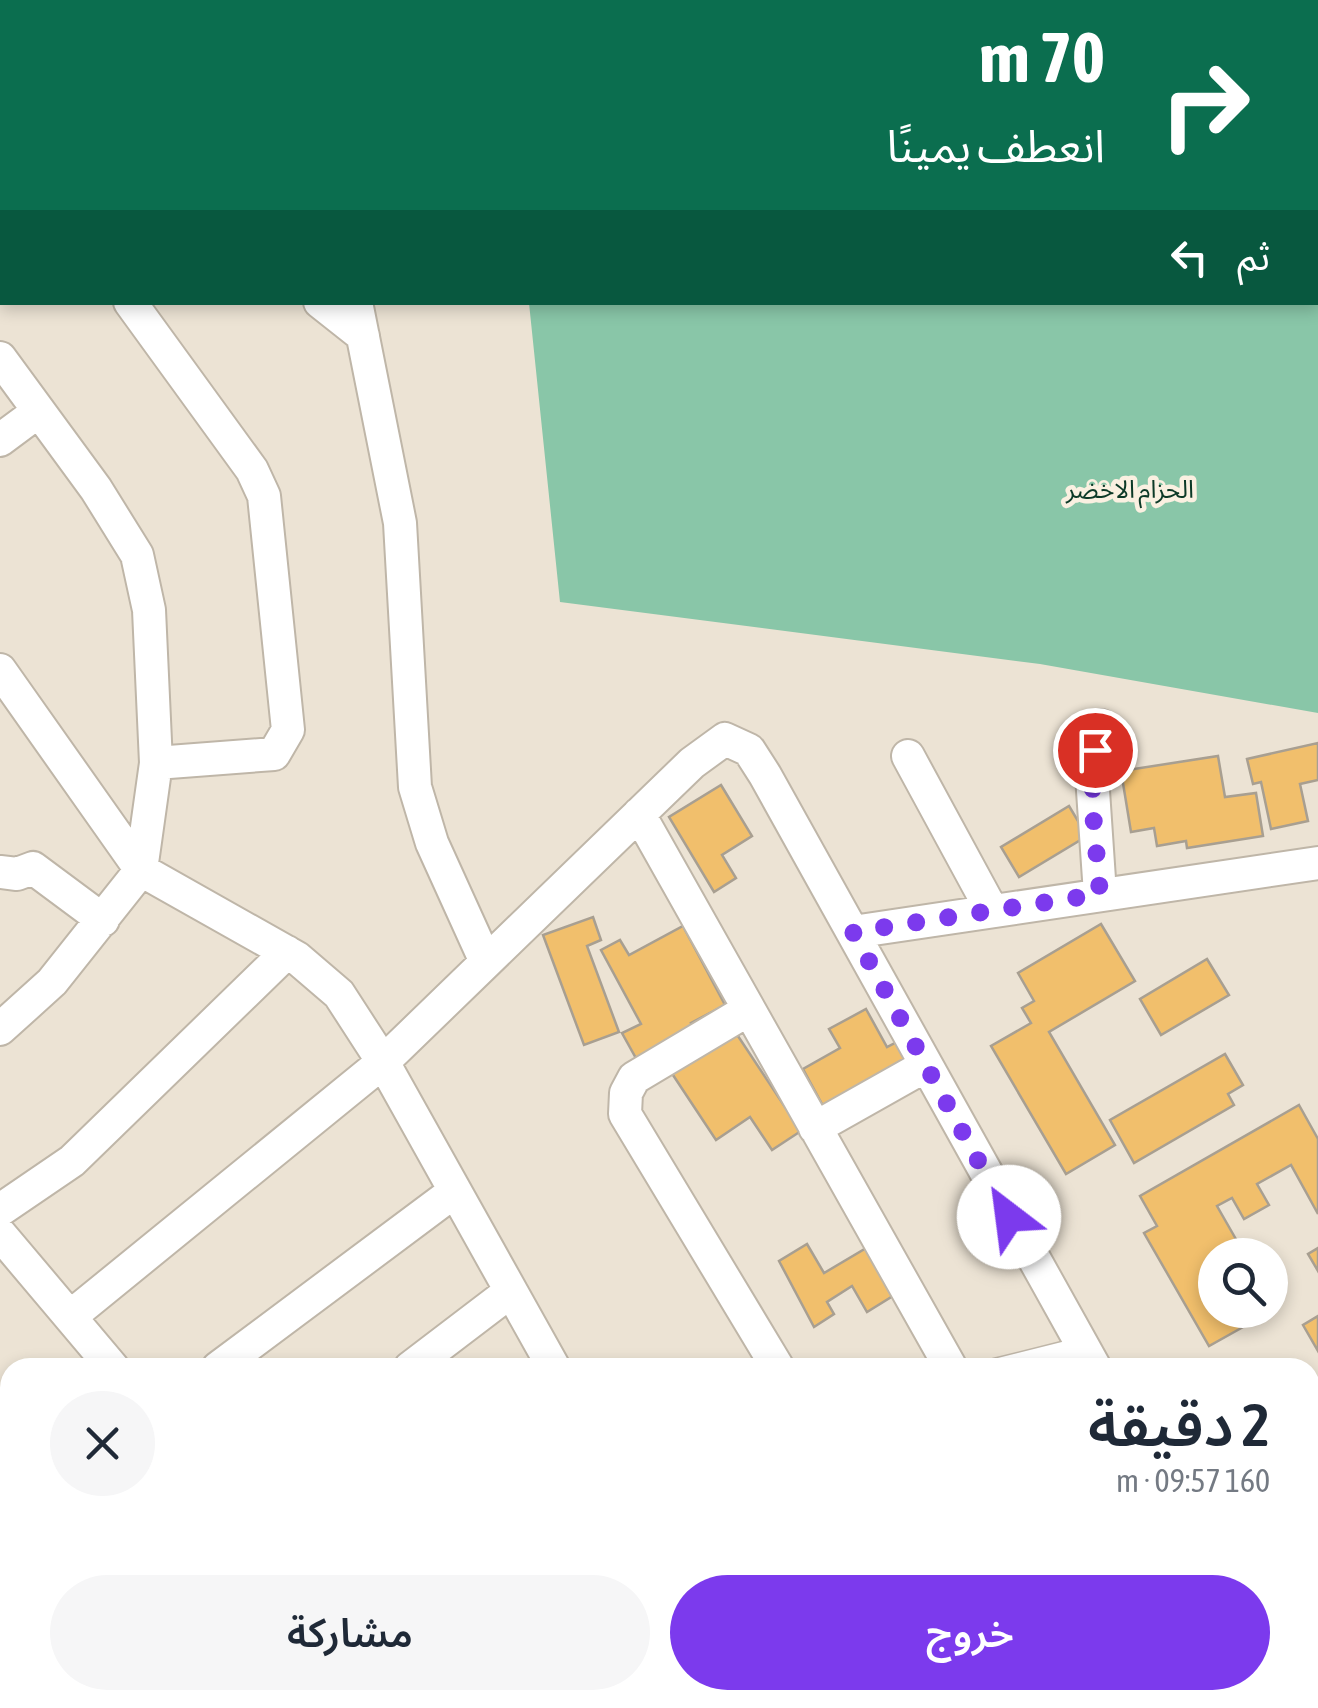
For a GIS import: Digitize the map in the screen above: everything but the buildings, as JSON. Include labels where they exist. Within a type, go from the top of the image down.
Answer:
[{"type":"street","points":[[132,305],[252,470],[264,496],[288,730],[274,754],[156,763]]},
{"type":"street","points":[[324,305],[363,336]]},
{"type":"street","points":[[357,305],[400,523],[415,787],[432,844],[486,962]]},
{"type":"street","points":[[0,358],[136,555],[149,610],[156,763],[141,870],[52,982],[0,1030]]},
{"type":"street","points":[[0,440],[40,412]]},
{"type":"street","points":[[0,670],[141,870],[288,952],[316,970],[339,994],[383,1062],[548,1358]]},
{"type":"street","points":[[1100,894],[1092,776],[1101,726]]},
{"type":"street","points":[[71,1316],[383,1062],[702,753],[726,739],[737,741],[765,775],[1089,1357]]},
{"type":"street","points":[[908,756],[992,909]]},
{"type":"street","points":[[639,814],[945,1358]]},
{"type":"street","points":[[853,932],[1318,863]]},
{"type":"street","points":[[0,872],[18,874],[33,868],[103,920]]},
{"type":"street","points":[[0,1210],[72,1161],[288,952]]},
{"type":"street","points":[[748,1010],[634,1078],[626,1093],[625,1114],[772,1358]]},
{"type":"street","points":[[815,1128],[925,1066]]},
{"type":"street","points":[[231,1358],[455,1191]]},
{"type":"street","points":[[0,1234],[105,1358]]},
{"type":"street","points":[[423,1358],[511,1291]]},
{"type":"green space","name":"الحزام الاخضر","points":[[529,305],[1318,305],[1318,713],[1040,664],[560,602]]},
{"type":"route","points":[[1009,1217],[853,932],[1100,894],[1092,801],[1095,750]]}]
